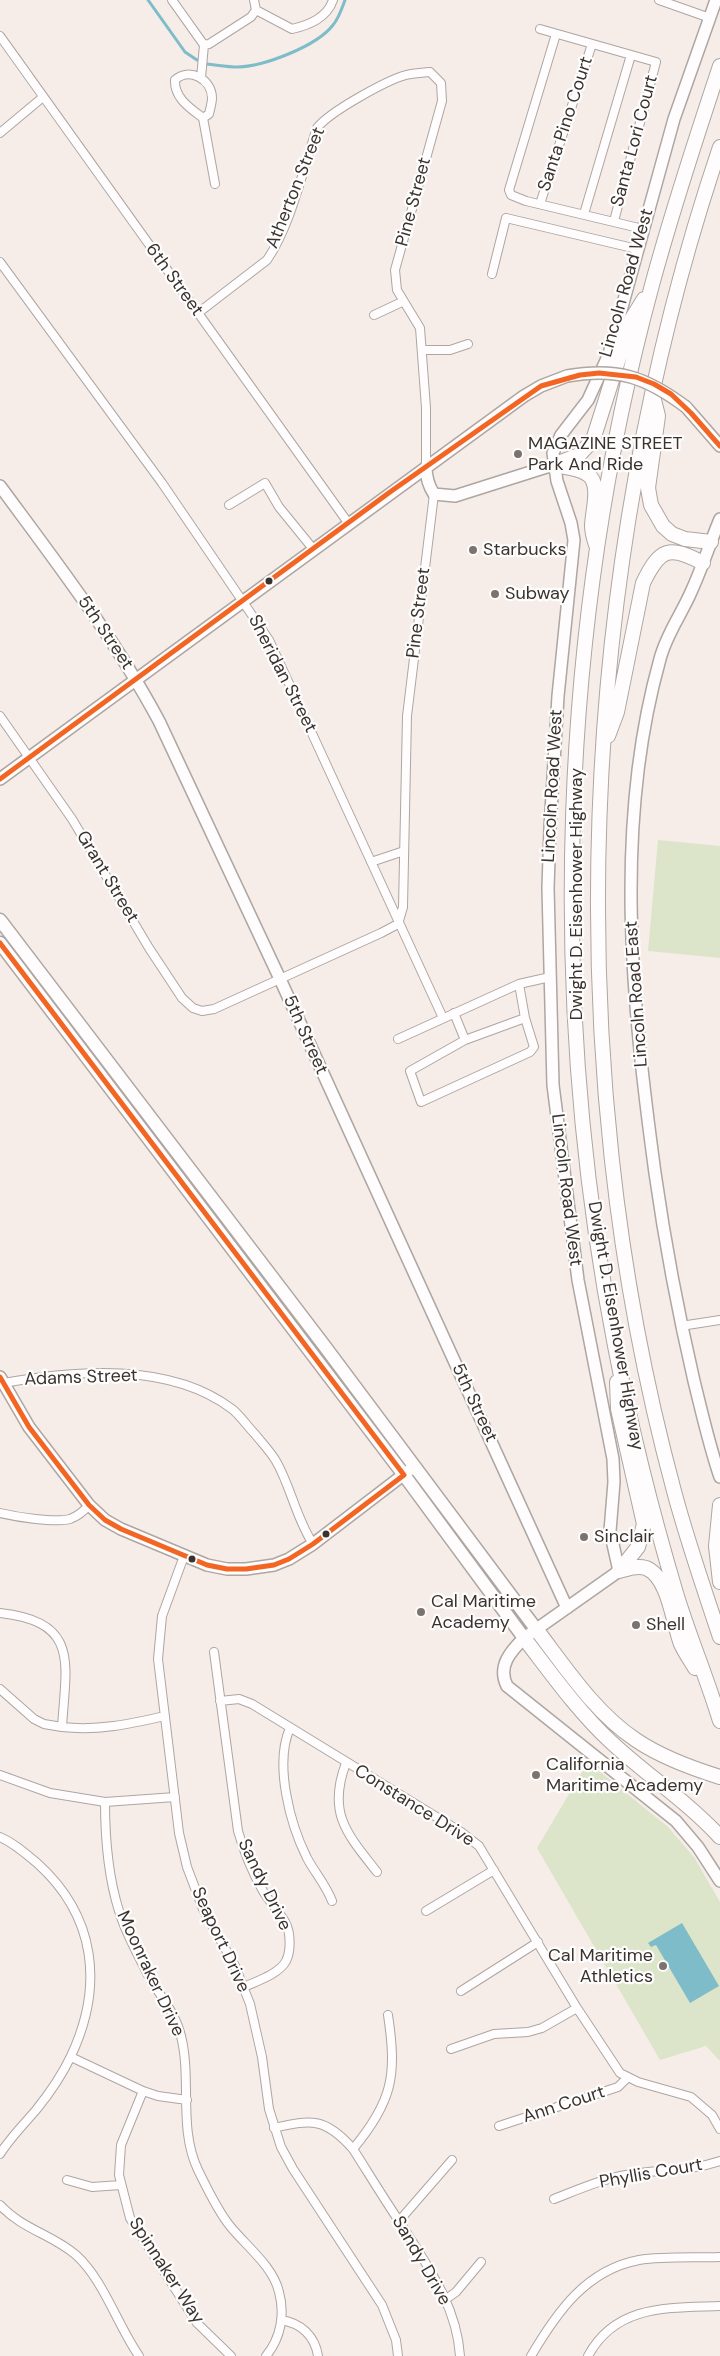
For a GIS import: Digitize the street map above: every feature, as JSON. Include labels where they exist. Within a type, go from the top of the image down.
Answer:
[{"type":"highway","name":"Dwight D. Eisenhower Highway","points":[[720,66],[681,184],[651,288],[619,428],[598,553],[586,643],[577,760],[573,886],[574,970],[580,1080],[590,1180],[615,1346],[642,1470],[667,1563],[720,1721]]},
{"type":"highway","name":"Dwight D. Eisenhower Highway","points":[[720,147],[678,289],[652,393],[634,484],[614,626],[603,750],[599,856],[601,1008],[607,1105],[631,1291],[659,1434],[674,1493],[720,1637]]},
{"type":"highway","points":[[553,466],[579,455],[593,440],[632,320],[651,288]]},
{"type":"highway","points":[[652,393],[658,416],[648,488],[651,505],[663,526],[672,534],[685,540],[710,542]]},
{"type":"highway","points":[[553,466],[582,472],[594,482],[592,529],[598,553]]},
{"type":"highway","points":[[603,750],[617,712],[643,583],[650,567],[657,558],[670,552],[683,552],[703,563]]},
{"type":"highway","points":[[615,1346],[618,1409],[644,1524],[638,1547],[619,1571]]},
{"type":"highway","points":[[720,1506],[716,1546],[720,1582]]},
{"type":"highway","points":[[619,1571],[641,1567],[658,1577],[682,1645],[714,1700]]},
{"type":"highway","points":[[536,1629],[589,1697],[621,1729],[636,1740],[677,1761],[720,1777]]},
{"type":"highway","points":[[524,1638],[590,1720],[610,1741],[696,1814],[720,1837]]},
{"type":"main road","points":[[0,920],[415,1466],[536,1629]]},
{"type":"main road","points":[[0,943],[404,1475],[524,1638]]},
{"type":"street","points":[[172,0],[204,45],[201,78]]},
{"type":"street","points":[[204,45],[209,44],[251,17],[256,10],[254,0]]},
{"type":"street","points":[[256,10],[292,29],[308,25],[324,14],[333,0]]},
{"type":"street","points":[[659,0],[710,18]]},
{"type":"street","name":"Lincoln Road West","points":[[619,1571],[610,1531],[614,1482],[613,1459],[585,1322],[562,1168],[553,1085],[548,888],[553,761],[574,540],[553,466],[553,453],[561,435],[588,400],[609,354],[674,119],[716,0]]},
{"type":"street","points":[[540,29],[631,55],[584,214]]},
{"type":"street","points":[[556,34],[509,190],[512,195],[540,204],[643,229]]},
{"type":"street","name":"6th Street","points":[[0,36],[349,524]]},
{"type":"street","name":"Santa Pino Court","points":[[540,204],[592,44]]},
{"type":"street","name":"Santa Lori Court","points":[[614,221],[656,62],[631,55]]},
{"type":"street","name":"Atherton Street","points":[[198,313],[267,260],[274,250],[283,231],[317,128],[322,121],[360,97],[406,75],[430,72],[441,84],[442,101]]},
{"type":"street","points":[[204,118],[209,114],[212,97],[209,87],[201,78],[188,73],[175,80],[174,88],[186,105],[204,118],[215,184]]},
{"type":"street","points":[[0,133],[43,97]]},
{"type":"street","name":"Pine Street","points":[[398,924],[402,907],[407,716],[434,494],[426,478],[426,408],[420,328],[402,302],[395,270],[442,101]]},
{"type":"street","points":[[492,274],[506,218],[637,249]]},
{"type":"street","name":"Sheridan Street","points":[[0,262],[162,483],[269,640],[442,1018]]},
{"type":"street","points":[[374,316],[402,302]]},
{"type":"street","points":[[422,350],[450,350],[468,344]]},
{"type":"street","points":[[0,779],[426,467],[524,396],[541,386],[567,376],[606,372],[631,376],[656,386],[686,407],[720,446]]},
{"type":"street","points":[[434,494],[455,496],[553,466]]},
{"type":"street","points":[[229,505],[265,483],[279,507],[314,550]]},
{"type":"street","name":"5th Street","points":[[0,486],[87,606],[137,680],[159,721],[280,979],[567,1608]]},
{"type":"street","name":"Lincoln Road East","points":[[720,518],[691,593],[667,638],[652,692],[639,755],[635,796],[631,897],[636,1004],[643,1081],[664,1239],[681,1326],[712,1453],[720,1476]]},
{"type":"street","name":"Grant Street","points":[[0,716],[72,819],[149,948],[182,998],[193,1008],[202,1011],[214,1009],[280,979]]},
{"type":"street","points":[[371,862],[404,851]]},
{"type":"street","points":[[280,979],[398,924]]},
{"type":"street","points":[[398,1039],[519,984],[550,977]]},
{"type":"street","points":[[519,984],[525,1018],[534,1047],[530,1052],[421,1102],[410,1070],[464,1040],[525,1018]]},
{"type":"street","points":[[454,1013],[464,1040]]},
{"type":"street","points":[[681,1326],[720,1320]]},
{"type":"street","name":"Adams Street","points":[[2,1380],[133,1373],[204,1391],[233,1410],[268,1449],[276,1462],[303,1529],[313,1544]]},
{"type":"street","points":[[2,1380],[29,1427],[89,1505],[105,1520],[121,1529],[207,1565],[227,1569],[246,1568],[274,1565],[289,1559],[313,1544],[415,1466]]},
{"type":"street","points":[[0,1514],[57,1520],[70,1518],[82,1512],[89,1505]]},
{"type":"street","name":"Seaport Drive","points":[[184,1556],[166,1601],[159,1635],[158,1659],[179,1833],[195,1889],[244,1987],[257,2030],[269,2109],[274,2128],[293,2169],[382,2305],[396,2340],[398,2356]]},
{"type":"street","points":[[619,1571],[524,1638],[511,1651],[505,1664],[503,1676],[507,1686],[676,1822],[698,1847],[720,1881]]},
{"type":"street","points":[[0,1613],[24,1616],[42,1622],[53,1631],[60,1641],[64,1656],[65,1673],[62,1727]]},
{"type":"street","points":[[214,1652],[220,1701]]},
{"type":"street","points":[[0,1689],[34,1719],[44,1724],[62,1727],[80,1729],[113,1728],[165,1716]]},
{"type":"street","name":"Constance Drive","points":[[220,1701],[239,1699],[252,1704],[462,1832],[479,1846],[577,2008],[620,2073],[627,2078]]},
{"type":"street","name":"Sandy Drive","points":[[220,1701],[234,1807],[245,1855],[264,1893],[285,1922],[289,1933],[289,1950],[286,1962],[276,1972],[244,1987]]},
{"type":"street","points":[[290,1728],[283,1753],[292,1821],[309,1860],[327,1888],[332,1901]]},
{"type":"street","points":[[346,1763],[338,1782],[341,1815],[348,1834],[377,1872]]},
{"type":"street","points":[[0,1775],[50,1793],[105,1802],[175,1797]]},
{"type":"street","name":"Moonraker Drive","points":[[105,1802],[106,1844],[119,1911],[150,1980],[176,2020],[186,2063],[186,2126],[198,2168],[228,2224],[272,2276],[280,2296],[281,2320],[277,2339],[266,2356]]},
{"type":"street","points":[[0,1837],[16,1846],[50,1875],[72,1904],[85,1933],[90,1956],[91,1992],[82,2028],[71,2056],[52,2089],[0,2154]]},
{"type":"street","points":[[426,1911],[494,1870]]},
{"type":"street","points":[[461,1991],[538,1942]]},
{"type":"street","points":[[451,2049],[494,2034],[528,2032],[542,2028],[577,2008]]},
{"type":"street","points":[[353,2149],[371,2126],[386,2096],[394,2053],[388,2015]]},
{"type":"street","points":[[71,2056],[144,2091],[158,2096],[186,2100]]},
{"type":"street","points":[[627,2078],[691,2097],[712,2116],[720,2129]]},
{"type":"street","name":"Ann Court","points":[[499,2126],[618,2087],[627,2078]]},
{"type":"street","name":"Spinnaker Way","points":[[144,2091],[121,2146],[119,2175],[130,2218],[197,2322],[231,2356]]},
{"type":"street","name":"Sandy Drive","points":[[274,2128],[300,2122],[314,2122],[340,2134],[353,2149],[434,2276],[446,2299],[454,2323],[460,2356]]},
{"type":"street","points":[[399,2221],[452,2160]]},
{"type":"street","name":"Phyllis Court","points":[[554,2200],[617,2177],[639,2173],[679,2171],[702,2167],[720,2161]]},
{"type":"street","points":[[67,2180],[92,2187],[121,2185]]},
{"type":"street","points":[[0,2205],[10,2216],[28,2228],[66,2247],[85,2264],[139,2356]]},
{"type":"street","points":[[531,2356],[559,2312],[587,2284],[601,2275],[638,2260],[720,2257]]},
{"type":"street","points":[[446,2299],[456,2292],[481,2262]]},
{"type":"street","points":[[588,2356],[595,2343],[610,2328],[623,2320],[641,2313],[658,2309],[720,2306]]},
{"type":"street","points":[[281,2320],[297,2323],[305,2330],[313,2341],[318,2356]]},
{"type":"green space","points":[[658,840],[720,846],[720,958],[648,951]]},
{"type":"green space","name":"Cal Maritime Athletics","points":[[588,1762],[668,1827],[694,1857],[720,1902],[720,2061],[706,2046],[660,2060],[537,1848]]},
{"type":"water","points":[[682,1923],[719,1986],[690,2003],[656,1945],[651,1947],[648,1943]]},
{"type":"waterway","points":[[148,0],[185,52],[197,60]]},
{"type":"waterway","points":[[207,64],[234,67],[249,66],[290,54],[325,33],[337,19],[345,0]]},
{"type":"transit line","points":[[0,779],[390,492],[541,386],[580,375],[599,373],[636,377],[654,384],[671,394],[691,413],[720,446]]},
{"type":"transit line","points":[[0,943],[404,1475],[313,1544],[289,1559],[274,1565],[246,1569],[227,1569],[207,1565],[121,1529],[105,1520],[89,1505],[29,1427],[0,1377]]},
{"type":"place","name":"MAGAZINE STREET Park And Ride","points":[[518,454]]},
{"type":"place","name":"Starbucks","points":[[473,550]]},
{"type":"place","name":"Subway","points":[[495,594]]},
{"type":"place","name":"Sinclair","points":[[584,1537]]},
{"type":"place","name":"Cal Maritime Academy","points":[[421,1612]]},
{"type":"place","name":"Shell","points":[[636,1625]]},
{"type":"place","name":"California Maritime Academy","points":[[536,1775]]},
{"type":"place","name":"Cal Maritime Athletics","points":[[663,1966]]}]
